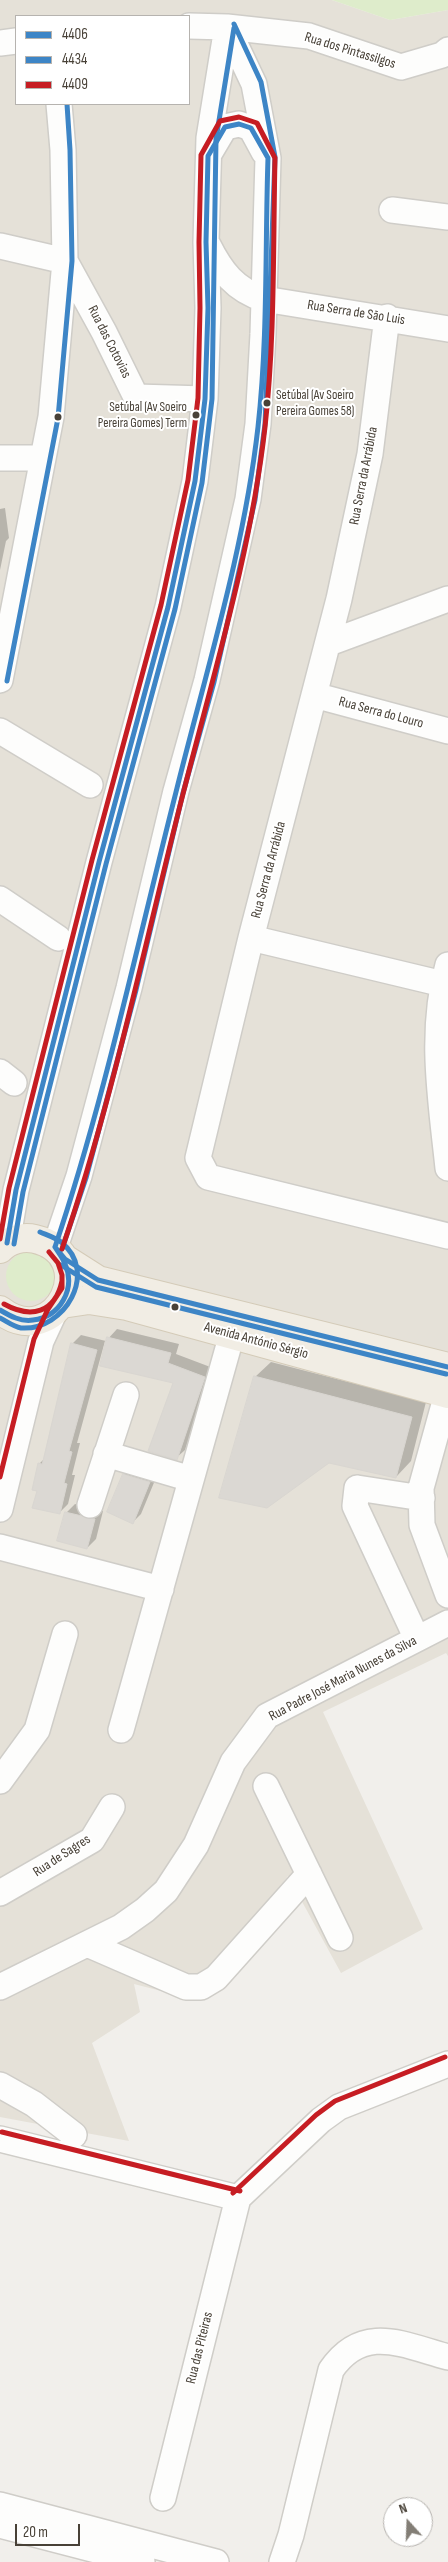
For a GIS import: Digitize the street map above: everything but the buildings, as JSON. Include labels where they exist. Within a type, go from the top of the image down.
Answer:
[{"type":"main road","name":"Avenida António Sérgio","points":[[2,1247],[30,1238],[43,1240],[98,1280],[448,1367]]},
{"type":"main road","points":[[58,1308],[69,1290],[70,1274],[60,1253]]},
{"type":"main road","name":"Avenida António Sérgio","points":[[0,1310],[13,1318],[27,1321],[41,1319],[58,1308],[89,1300],[127,1306],[448,1394]]},
{"type":"street","name":"Rua dos Pintassilgos","points":[[190,26],[226,27],[309,36],[401,67],[442,55],[448,50]]},
{"type":"street","points":[[2,1247],[99,862],[168,607],[195,481],[204,399],[208,308],[206,242],[209,138],[226,27]]},
{"type":"street","points":[[60,1253],[129,988],[176,791],[207,680],[248,499],[258,424],[268,158],[254,84],[226,27]]},
{"type":"street","points":[[0,42],[15,41]]},
{"type":"street","points":[[0,680],[51,417],[65,261],[64,150],[59,105]]},
{"type":"street","points":[[208,156],[225,127],[239,124],[251,128],[268,158]]},
{"type":"street","points":[[392,210],[448,217]]},
{"type":"street","name":"Rua Serra de São Luis","points":[[206,242],[221,270],[236,286],[248,294],[264,299],[387,317],[448,329]]},
{"type":"street","points":[[0,246],[65,261]]},
{"type":"street","name":"Rua das Cotovias","points":[[65,261],[104,332],[136,397],[204,399]]},
{"type":"street","name":"Rua Serra da Arrábida","points":[[387,317],[370,454],[328,643],[251,938],[198,1158],[208,1177],[448,1236]]},
{"type":"street","points":[[0,458],[43,458]]},
{"type":"street","points":[[328,643],[448,598]]},
{"type":"street","name":"Rua Serra do Louro","points":[[314,695],[448,731]]},
{"type":"street","points":[[0,731],[90,785]]},
{"type":"street","points":[[0,899],[58,938]]},
{"type":"street","points":[[251,938],[445,975],[436,1055],[448,1168]]},
{"type":"street","points":[[0,1508],[41,1341],[58,1308]]},
{"type":"street","points":[[121,1730],[232,1334]]},
{"type":"street","points":[[448,1394],[421,1488],[422,1525],[448,1595]]},
{"type":"street","points":[[90,1505],[126,1395]]},
{"type":"street","points":[[106,1454],[192,1479]]},
{"type":"street","points":[[417,1639],[355,1506],[356,1488],[422,1498]]},
{"type":"street","points":[[0,1547],[161,1589]]},
{"type":"street","name":"Rua Padre José Maria Nunes da Silva","points":[[0,1987],[121,1927],[145,1910],[166,1891],[196,1844],[233,1762],[267,1716],[448,1623]]},
{"type":"street","points":[[0,1781],[38,1730],[65,1634]]},
{"type":"street","points":[[266,1786],[340,1938]]},
{"type":"street","name":"Rua de Sagres","points":[[0,1893],[92,1840],[112,1807]]},
{"type":"street","points":[[87,1944],[186,1987],[201,1987],[216,1978],[309,1874]]},
{"type":"street","points":[[0,2139],[238,2198],[321,2120],[339,2107],[448,2064]]},
{"type":"street","points":[[0,2085],[34,2104],[74,2135]]},
{"type":"street","name":"Rua das Piteiras","points":[[163,2498],[238,2198]]},
{"type":"street","points":[[282,2562],[291,2535],[331,2370],[340,2356],[354,2346],[370,2341],[388,2341],[448,2357]]},
{"type":"street","points":[[0,2505],[216,2562]]},
{"type":"street","points":[[0,2524],[142,2562]]},
{"type":"shaded area","points":[[0,0],[332,0],[390,20],[448,10],[448,1656],[446,1653],[323,1712],[423,1929],[341,1973],[288,1876],[200,2001],[134,1984],[140,2012],[92,2043],[129,2141],[0,2117]]},
{"type":"green space","points":[[332,0],[448,0],[448,10],[390,20]]},
{"type":"green space","points":[[26,1251],[36,1251],[49,1258],[56,1271],[56,1281],[49,1294],[36,1301],[26,1301],[17,1297],[10,1290],[6,1281],[6,1271],[10,1262],[17,1255]]},
{"type":"transit line","name":"4434","points":[[62,1249],[86,1178],[136,990],[183,793],[214,682],[255,500],[265,424],[275,157],[261,82],[234,24]]},
{"type":"transit line","name":"4434","points":[[14,1244],[23,1192],[106,864],[175,609],[202,483],[212,399],[216,139],[234,28]]},
{"type":"transit line","name":"4434","points":[[7,681],[58,418],[72,261],[70,150],[67,105]]},
{"type":"transit line","name":"4409","points":[[0,1239],[9,1188],[92,860],[161,605],[188,480],[198,398],[201,155],[220,121],[239,117],[257,123],[275,158],[270,360],[259,474],[251,520],[230,612],[127,1023],[97,1136],[62,1249]]},
{"type":"transit line","name":"4406","points":[[7,1243],[16,1190],[99,862],[168,607],[195,481],[205,399],[208,308],[206,242],[208,156],[225,127],[239,124],[251,128],[268,158],[263,360],[258,427],[252,473],[244,519],[223,611],[120,1021],[90,1135],[55,1247]]},
{"type":"transit line","name":"4434","points":[[0,1318],[21,1328],[37,1326],[51,1320],[63,1310],[72,1297],[77,1283],[77,1269],[72,1254],[61,1242],[40,1232]]},
{"type":"transit line","name":"4406","points":[[55,1247],[65,1259],[98,1280],[448,1367]]},
{"type":"transit line","name":"4406","points":[[0,1310],[16,1318],[33,1320],[43,1318],[58,1308],[67,1292],[68,1273],[62,1257],[55,1247]]},
{"type":"transit line","name":"4409","points":[[0,1477],[34,1339],[48,1309],[62,1288],[62,1275],[58,1263],[49,1252]]},
{"type":"transit line","name":"4434","points":[[61,1265],[96,1287],[446,1374]]},
{"type":"transit line","name":"4409","points":[[4,1304],[23,1311],[41,1310],[54,1300],[59,1292],[62,1281]]},
{"type":"transit line","name":"4409","points":[[233,2193],[316,2115],[335,2101],[445,2057]]},
{"type":"transit line","name":"4409","points":[[2,2132],[240,2191]]},
{"type":"place","name":"Setúbal (Av Soeiro Pereira Gomes 58)","points":[[267,403]]},
{"type":"place","name":"Setúbal (Av Soeiro Pereira Gomes) Term","points":[[196,415]]}]
